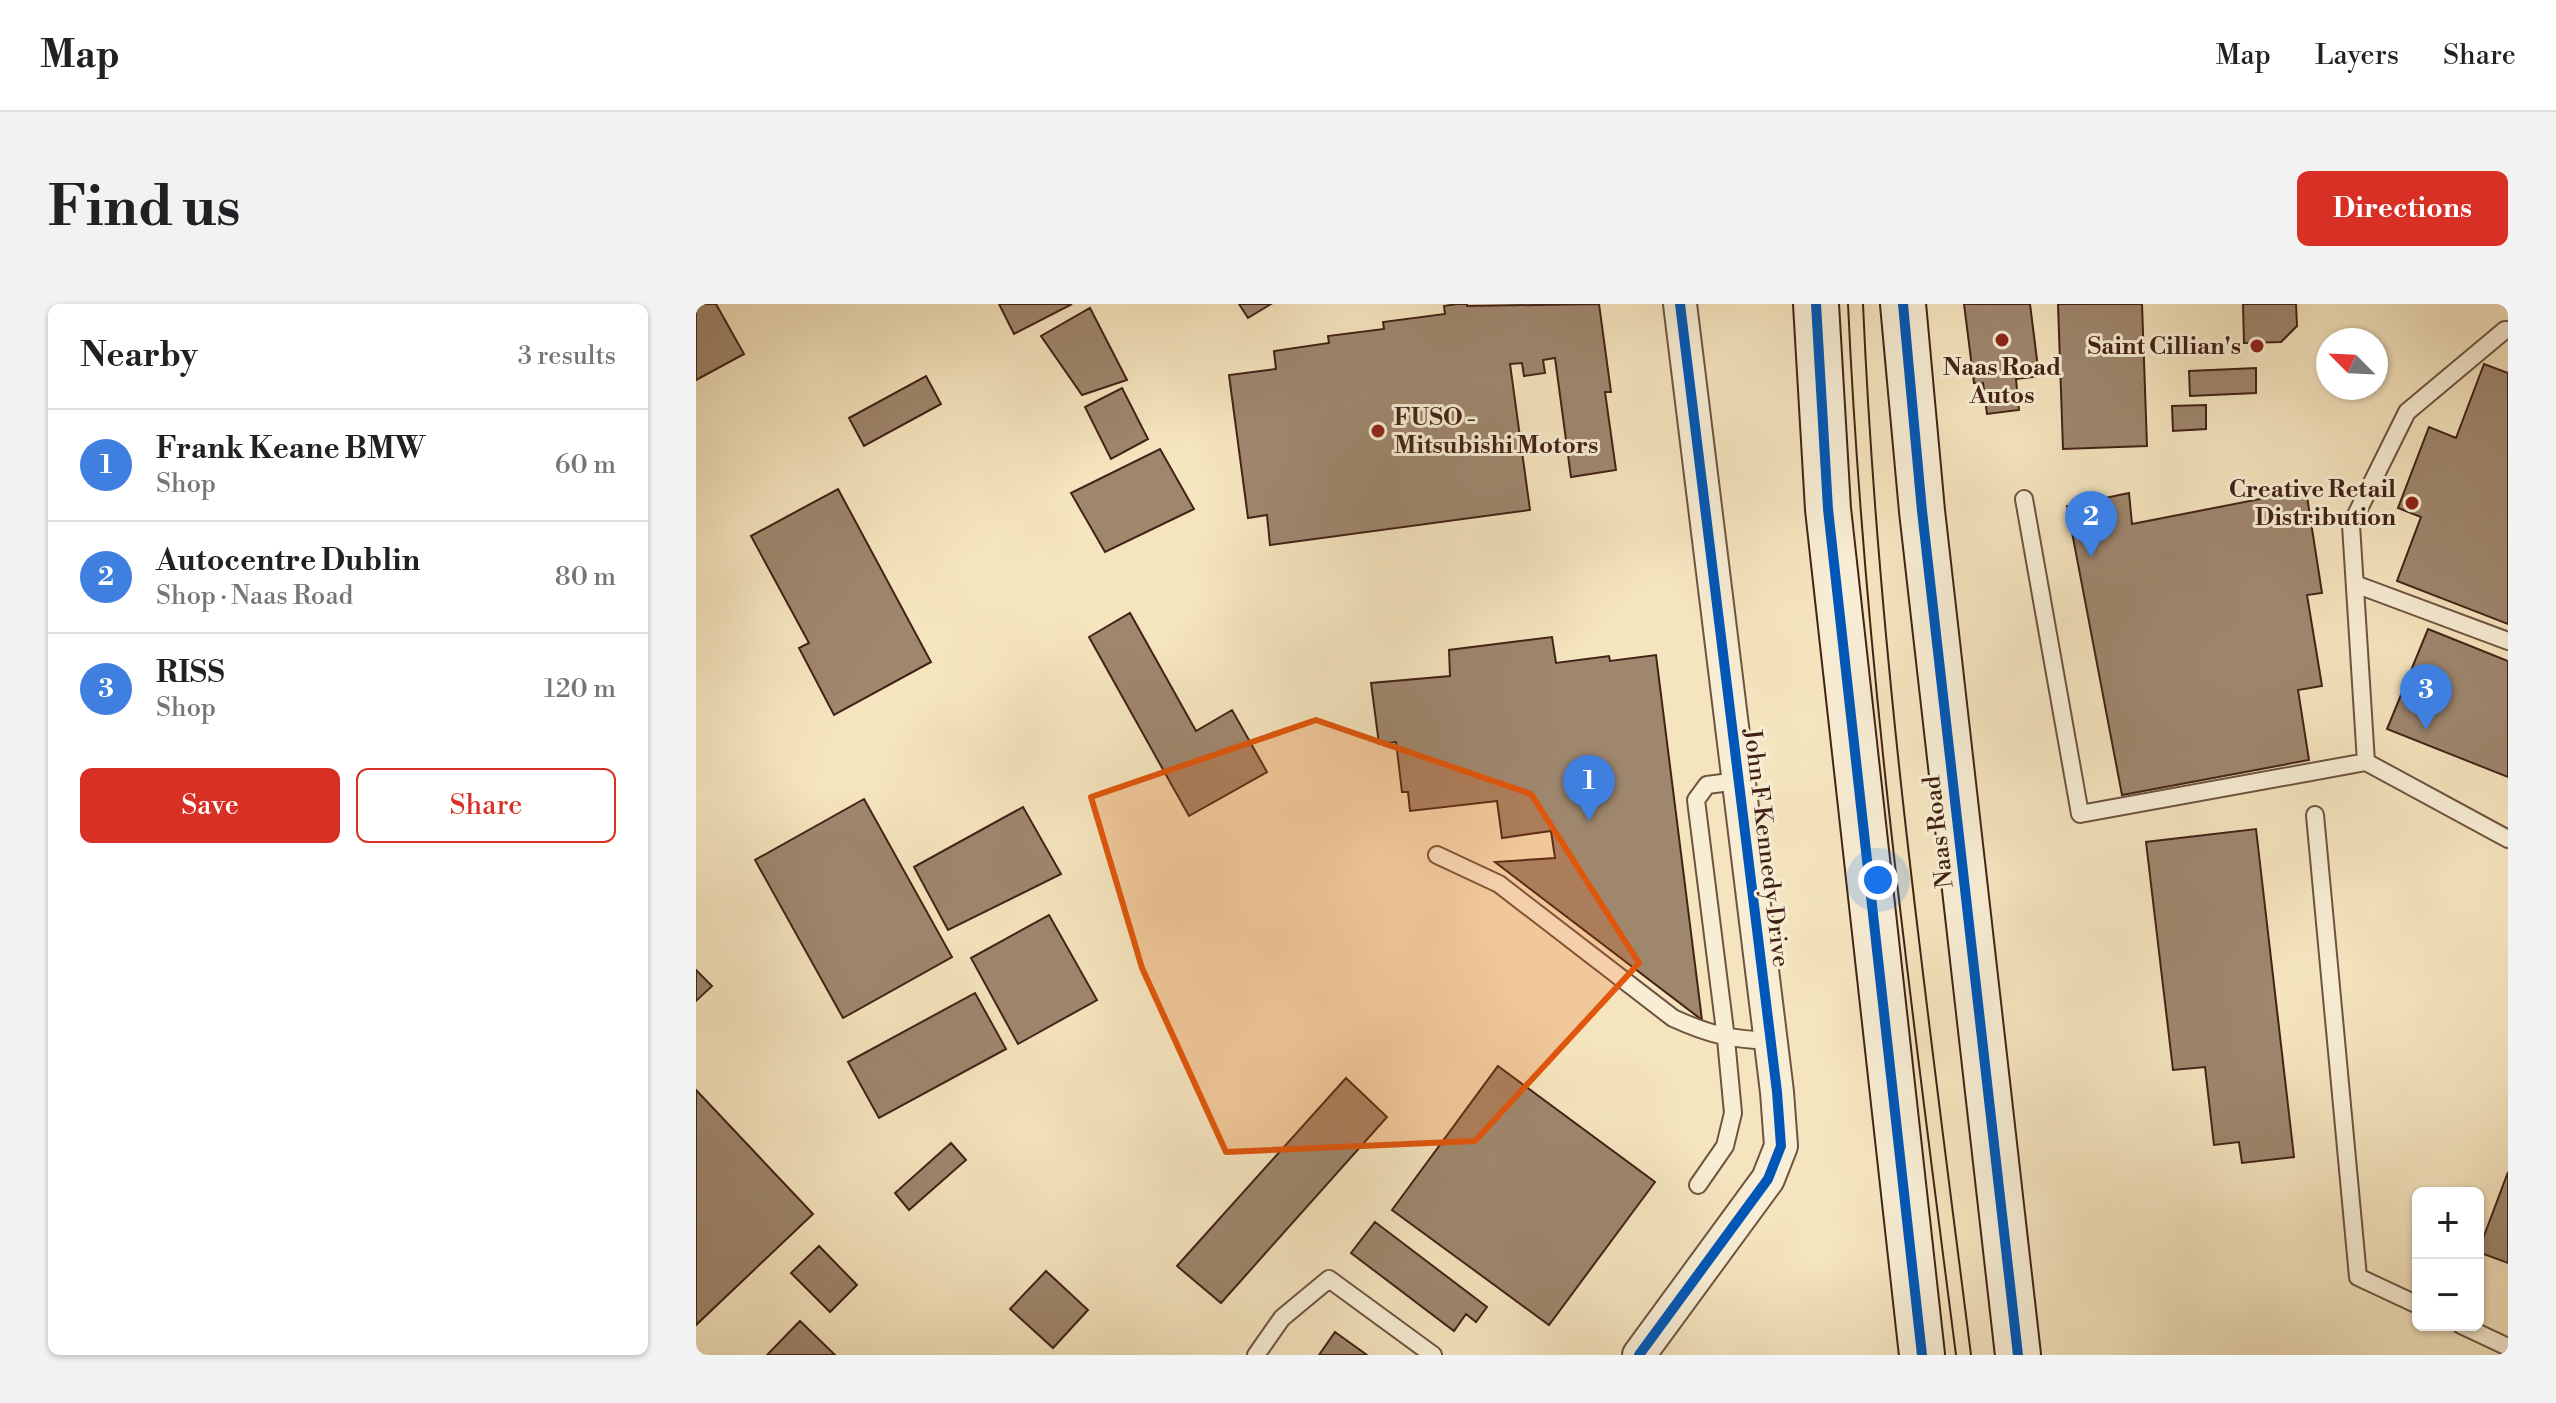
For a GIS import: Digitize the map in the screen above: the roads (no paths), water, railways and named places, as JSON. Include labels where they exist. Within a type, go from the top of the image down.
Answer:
[{"type":"main road","points":[[1816,304],[1828,509],[1922,1355]]},
{"type":"main road","name":"Naas Road","points":[[1903,304],[1922,511],[2018,1355]]},
{"type":"street","name":"John F Kennedy Drive","points":[[1639,1355],[1768,1179],[1781,1146],[1777,1092],[1680,304]]},
{"type":"lane","points":[[2366,762],[2351,525],[2407,412],[2508,330]]},
{"type":"lane","points":[[2024,499],[2080,814],[2366,762],[2508,839]]},
{"type":"lane","points":[[2355,584],[2508,641]]},
{"type":"lane","points":[[1698,1185],[1725,1146],[1733,1113],[1696,800],[1707,785],[1738,781]]},
{"type":"lane","points":[[2315,815],[2358,1277],[2412,1302]]},
{"type":"lane","points":[[1437,855],[1499,884],[1673,1018],[1726,1039],[1770,1041]]},
{"type":"lane","points":[[1256,1355],[1282,1318],[1329,1279],[1433,1355]]},
{"type":"lane","points":[[2474,1331],[2508,1347]]},
{"type":"tram line","points":[[1848,304],[1855,436],[1877,699],[1906,962],[1956,1355]]},
{"type":"tram line","points":[[1863,304],[1870,436],[1892,699],[1921,962],[1971,1355]]},
{"type":"place","name":"Naas Road Autos","points":[[2002,340]]},
{"type":"place","name":"Saint Cillian's","points":[[2257,346]]},
{"type":"place","name":"FUSO - Mitsubishi Motors","points":[[1378,431]]},
{"type":"place","name":"Creative Retail Distribution","points":[[2412,503]]},
{"type":"place","name":"Autocentre Dublin","points":[[2091,557]]},
{"type":"place","name":"RISS","points":[[2426,730]]},
{"type":"place","name":"Frank Keane BMW","points":[[1589,821]]}]
